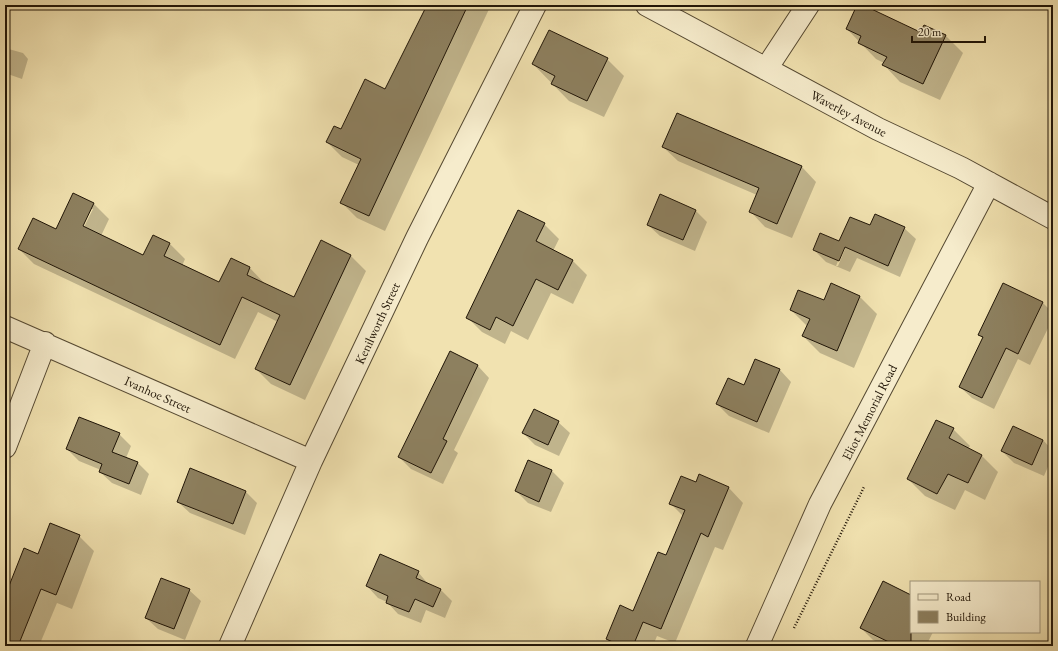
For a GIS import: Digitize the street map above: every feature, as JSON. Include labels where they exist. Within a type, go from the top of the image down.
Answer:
[{"type":"street","name":"Kenilworth Street","points":[[230,646],[311,461],[417,238],[535,5]]},
{"type":"street","name":"Waverley Avenue","points":[[647,5],[878,129],[989,183],[1053,218]]},
{"type":"street","points":[[766,69],[808,5]]},
{"type":"street","name":"Eliot Memorial Road","points":[[757,646],[820,504],[989,183]]},
{"type":"street","name":"Ivanhoe Street","points":[[5,327],[45,343],[311,461]]},
{"type":"street","points":[[5,447],[45,343]]},
{"type":"path","points":[[794,628],[864,487]]},
{"type":"building","points":[[427,5],[468,5],[369,216],[340,203],[361,159],[326,142],[334,126],[341,129],[365,79],[385,89]]},
{"type":"building","points":[[857,5],[863,5],[920,32],[924,25],[946,35],[923,84],[882,65],[887,57],[858,43],[861,36],[846,29]]},
{"type":"building","points":[[549,30],[608,58],[587,101],[551,84],[555,76],[532,64]]},
{"type":"building","points":[[677,113],[802,166],[777,224],[749,212],[759,188],[662,147]]},
{"type":"building","points":[[73,193],[94,203],[83,226],[143,255],[153,235],[170,243],[164,256],[219,282],[231,258],[250,267],[247,275],[294,297],[321,240],[351,255],[290,385],[255,369],[280,315],[242,297],[220,345],[18,249],[33,218],[56,229]]},
{"type":"building","points":[[660,194],[696,210],[683,240],[647,225]]},
{"type":"building","points":[[518,210],[545,223],[536,241],[573,260],[558,290],[536,279],[513,326],[496,317],[490,330],[466,318]]},
{"type":"building","points":[[875,214],[905,227],[888,266],[845,247],[839,261],[813,250],[820,233],[839,241],[850,217],[870,225]]},
{"type":"building","points":[[831,283],[860,296],[837,351],[802,336],[810,319],[790,310],[798,290],[824,300]]},
{"type":"building","points":[[1003,283],[1043,302],[1018,354],[1006,348],[982,398],[959,387],[983,337],[978,335]]},
{"type":"building","points":[[450,351],[478,365],[443,439],[447,441],[431,473],[398,457]]},
{"type":"building","points":[[755,359],[780,369],[757,422],[716,404],[728,378],[744,385]]},
{"type":"building","points":[[534,409],[559,421],[548,445],[522,433]]},
{"type":"building","points":[[79,417],[120,433],[112,452],[138,462],[129,484],[99,472],[102,464],[66,449]]},
{"type":"building","points":[[936,420],[954,428],[949,438],[982,455],[968,483],[948,474],[937,494],[907,479]]},
{"type":"building","points":[[1013,426],[1043,440],[1032,465],[1001,451]]},
{"type":"building","points":[[528,460],[552,470],[539,502],[515,491]]},
{"type":"building","points":[[190,468],[246,491],[233,524],[177,502]]},
{"type":"building","points":[[699,474],[729,487],[708,537],[701,533],[661,629],[643,622],[633,646],[622,646],[606,639],[620,605],[633,611],[658,552],[666,555],[685,510],[669,504],[681,476],[696,482]]},
{"type":"building","points":[[50,523],[80,535],[56,595],[41,589],[18,646],[5,646],[5,596],[24,548],[38,554]]},
{"type":"building","points":[[380,554],[419,571],[416,578],[441,589],[433,607],[415,599],[409,612],[386,603],[388,596],[366,586]]},
{"type":"building","points":[[161,578],[190,589],[174,629],[145,618]]},
{"type":"building","points":[[883,581],[910,594],[911,646],[897,646],[860,628]]}]
